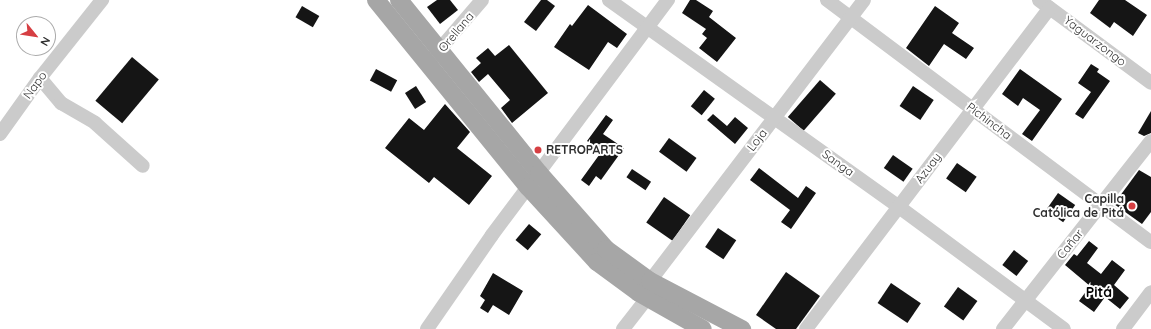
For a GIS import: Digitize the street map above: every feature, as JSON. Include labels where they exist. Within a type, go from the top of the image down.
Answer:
[{"type":"main road","points":[[376,0],[435,56],[606,249],[648,289],[703,329]]},
{"type":"main road","points":[[399,0],[435,56],[528,187],[597,262],[648,289],[742,329]]},
{"type":"street","name":"Napo","points":[[0,134],[40,78],[102,0]]},
{"type":"street","name":"Orellana","points":[[435,56],[482,0]]},
{"type":"street","name":"Sanga","points":[[609,0],[899,206],[1064,329]]},
{"type":"street","points":[[427,329],[528,187],[668,0]]},
{"type":"street","name":"Pichincha","points":[[827,0],[1151,242]]},
{"type":"street","name":"Loja","points":[[623,329],[648,289],[774,117],[864,0]]},
{"type":"street","name":"Yaguarzongo","points":[[1045,4],[1151,83]]},
{"type":"street","name":"Azuay","points":[[806,329],[973,109],[1045,4]]},
{"type":"street","points":[[40,78],[61,103],[96,123],[143,166]]},
{"type":"street","name":"Cañar","points":[[1003,329],[1024,300],[1101,206],[1151,141]]},
{"type":"street","points":[[1123,329],[1151,292]]},
{"type":"building","points":[[437,0],[450,0],[458,10],[440,24],[427,7]]},
{"type":"building","points":[[541,0],[547,0],[555,6],[536,31],[524,22]]},
{"type":"building","points":[[690,0],[696,0],[713,11],[709,17],[736,38],[717,62],[699,48],[707,38],[702,34],[706,29],[682,13]]},
{"type":"building","points":[[1099,0],[1125,0],[1147,15],[1133,36],[1114,22],[1110,28],[1090,13]]},
{"type":"building","points":[[588,5],[627,34],[617,48],[608,42],[589,70],[554,47],[570,24],[572,26]]},
{"type":"building","points":[[302,6],[319,16],[313,27],[296,17]]},
{"type":"building","points":[[935,6],[959,23],[952,33],[974,48],[966,59],[944,44],[929,66],[906,48]]},
{"type":"building","points":[[509,45],[548,93],[512,123],[501,108],[510,100],[488,74],[479,82],[471,72],[481,63],[476,58],[488,48],[495,56]]},
{"type":"building","points":[[132,57],[159,79],[122,123],[95,101]]},
{"type":"building","points":[[1091,64],[1099,69],[1097,72],[1110,81],[1083,119],[1075,114],[1091,92],[1078,83]]},
{"type":"building","points":[[376,69],[397,80],[391,92],[370,80]]},
{"type":"building","points":[[1020,69],[1062,99],[1032,141],[1022,134],[1040,110],[1023,98],[1018,106],[1002,94]]},
{"type":"building","points":[[820,80],[836,94],[804,131],[788,117]]},
{"type":"building","points":[[416,86],[426,102],[415,109],[405,93]]},
{"type":"building","points":[[913,86],[934,100],[920,120],[900,106]]},
{"type":"building","points":[[704,90],[715,99],[702,115],[691,106]]},
{"type":"building","points":[[445,104],[470,132],[457,148],[492,176],[469,205],[434,177],[429,183],[385,148],[409,118],[424,130]]},
{"type":"building","points":[[1151,111],[1151,133],[1144,136],[1138,133]]},
{"type":"building","points":[[713,114],[727,126],[735,117],[748,128],[735,144],[707,120]]},
{"type":"building","points":[[606,115],[613,120],[603,134],[624,148],[601,180],[596,176],[589,186],[581,180],[602,151],[587,141]]},
{"type":"building","points":[[669,138],[697,158],[687,172],[659,152]]},
{"type":"building","points":[[893,155],[913,169],[903,182],[884,168]]},
{"type":"building","points":[[957,163],[977,177],[966,192],[946,179]]},
{"type":"building","points":[[759,168],[798,198],[806,186],[816,193],[791,229],[781,222],[790,210],[750,180]]},
{"type":"building","points":[[632,169],[651,182],[645,190],[626,177]]},
{"type":"building","points":[[1139,170],[1151,177],[1151,212],[1142,224],[1114,204]]},
{"type":"building","points":[[1058,193],[1075,205],[1063,222],[1046,210]]},
{"type":"building","points":[[664,197],[690,215],[672,241],[646,222]]},
{"type":"building","points":[[529,224],[541,234],[528,250],[516,240]]},
{"type":"building","points":[[718,228],[736,240],[723,259],[705,247]]},
{"type":"building","points":[[1089,241],[1098,248],[1087,263],[1101,274],[1112,260],[1125,270],[1114,285],[1129,298],[1120,309],[1105,297],[1094,312],[1079,301],[1090,286],[1065,265],[1074,254],[1077,256]]},
{"type":"building","points":[[1014,250],[1028,261],[1016,276],[1002,265]]},
{"type":"building","points":[[786,272],[820,296],[796,329],[776,329],[756,315]]},
{"type":"building","points":[[493,273],[523,291],[509,315],[493,305],[488,313],[480,308],[485,300],[480,296]]},
{"type":"building","points":[[891,283],[921,303],[907,323],[878,303]]},
{"type":"building","points":[[958,287],[977,301],[963,321],[944,306]]},
{"type":"place","name":"RETROPARTS","points":[[538,150]]},
{"type":"place","name":"Capilla Católica de Pitá","points":[[1132,206]]},
{"type":"district","name":"Pitá","points":[[1099,292]]}]
